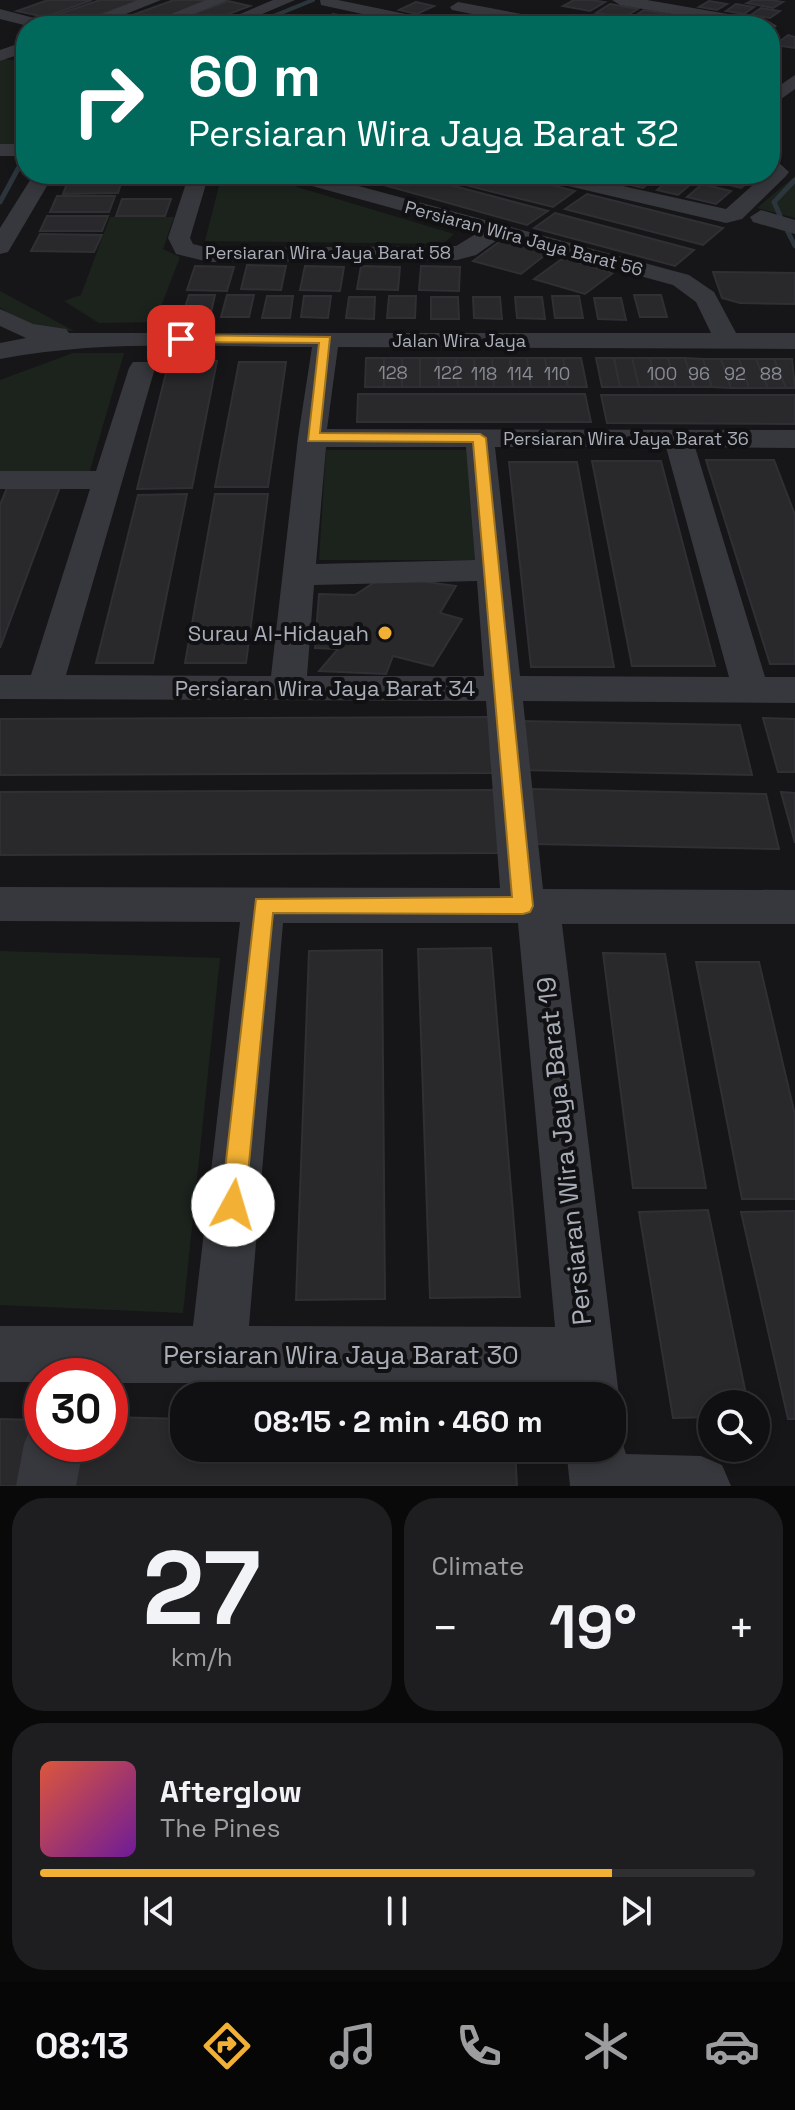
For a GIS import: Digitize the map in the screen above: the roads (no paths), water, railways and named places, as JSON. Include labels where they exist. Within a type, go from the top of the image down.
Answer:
[{"type":"street","points":[[0,12],[28,0]]},
{"type":"street","points":[[109,16],[153,0]]},
{"type":"street","points":[[176,16],[220,0]]},
{"type":"street","points":[[228,0],[268,8]]},
{"type":"street","points":[[247,16],[287,0]]},
{"type":"street","points":[[620,0],[711,16]]},
{"type":"street","points":[[324,3],[442,14]]},
{"type":"street","points":[[0,169],[13,150]]},
{"type":"street","points":[[0,247],[38,184]]},
{"type":"street","name":"Persiaran Wira Jaya Barat 58","points":[[196,184],[179,238],[184,249],[209,255],[457,253],[468,250],[496,230]]},
{"type":"street","name":"Persiaran Wira Jaya Barat 56","points":[[327,184],[694,286],[711,302],[726,340]]},
{"type":"street","points":[[582,184],[705,214],[734,214],[766,184]]},
{"type":"street","points":[[761,217],[795,227]]},
{"type":"street","points":[[33,306],[88,338]]},
{"type":"street","points":[[0,350],[12,331],[5,320]]},
{"type":"street","name":"Jalan Wira Jaya","points":[[5,320],[27,331],[123,339],[795,341]]},
{"type":"street","points":[[0,372],[88,338]]},
{"type":"street","name":"Jalan Wira Jaya","points":[[0,350],[88,338]]},
{"type":"street","points":[[288,687],[312,438],[326,340]]},
{"type":"street","points":[[45,686],[142,368]]},
{"type":"street","name":"Persiaran Wira Jaya Barat 36","points":[[312,438],[795,439]]},
{"type":"street","name":"Persiaran Wira Jaya Barat 19","points":[[480,438],[502,689],[588,1376]]},
{"type":"street","points":[[678,438],[751,690]]},
{"type":"street","points":[[0,480],[108,480]]},
{"type":"street","points":[[299,575],[492,570]]},
{"type":"street","name":"Persiaran Wira Jaya Barat 34","points":[[0,687],[795,690]]},
{"type":"street","points":[[0,904],[530,906],[793,912]]},
{"type":"street","points":[[218,1355],[263,905]]},
{"type":"street","name":"Persiaran Wira Jaya Barat 30","points":[[0,1354],[25,1358]]},
{"type":"street","name":"Persiaran Wira Jaya Barat 30","points":[[128,1361],[218,1355],[588,1376]]},
{"type":"street","points":[[46,1486],[51,1462]]},
{"type":"street","points":[[598,1473],[701,1486]]},
{"type":"waterway","points":[[274,16],[313,0]]},
{"type":"waterway","points":[[0,202],[16,172]]},
{"type":"waterway","points":[[781,218],[774,202],[795,180]]},
{"type":"waterway","points":[[787,230],[795,246]]},
{"type":"place","name":"Surau Al-Hidayah","points":[[385,633]]}]
